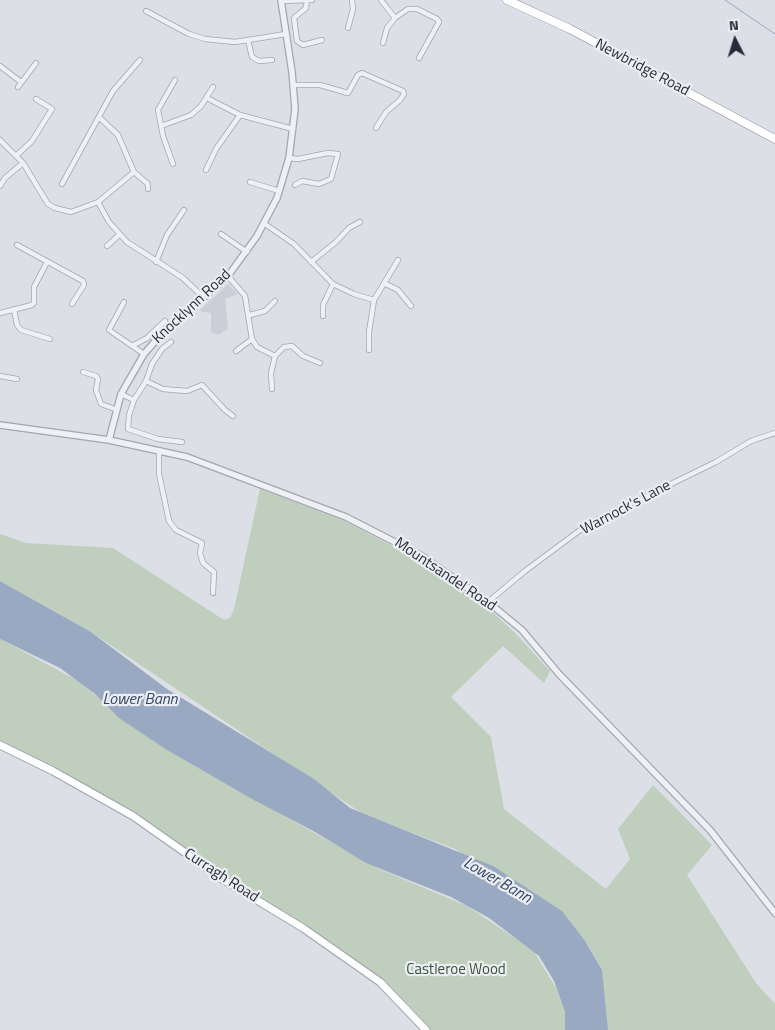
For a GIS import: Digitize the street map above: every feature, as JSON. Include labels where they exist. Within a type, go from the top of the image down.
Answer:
[{"type":"highway","name":"Newbridge Road","points":[[507,0],[570,29],[775,139]]},
{"type":"main road","name":"Curragh Road","points":[[0,745],[53,771],[133,816],[224,880],[303,928],[380,982],[426,1030]]},
{"type":"street","points":[[307,0],[305,9],[294,18],[297,41],[304,45],[322,40]]},
{"type":"street","points":[[282,1],[312,0]]},
{"type":"street","points":[[348,28],[353,9],[352,0]]},
{"type":"street","points":[[380,0],[395,18]]},
{"type":"street","name":"Knocklynn Road","points":[[109,440],[120,394],[144,354],[159,337],[228,276],[247,252],[264,224],[279,192],[289,158],[293,130],[294,85],[282,1]]},
{"type":"street","points":[[383,43],[387,28],[395,18],[412,8],[438,20],[438,26],[419,58]]},
{"type":"street","points":[[146,11],[197,37],[228,42],[286,34]]},
{"type":"street","points":[[248,40],[252,57],[259,61],[272,60]]},
{"type":"street","points":[[62,184],[100,118],[113,91],[140,60]]},
{"type":"street","points":[[18,88],[36,63]]},
{"type":"street","points":[[0,66],[21,82]]},
{"type":"street","points":[[294,85],[320,85],[348,93],[360,73],[404,92],[403,96],[386,112],[376,128]]},
{"type":"street","points":[[173,164],[161,126],[159,106],[175,80]]},
{"type":"street","points":[[161,126],[191,115],[214,88]]},
{"type":"street","points":[[17,155],[32,141],[52,109],[36,98]]},
{"type":"street","points":[[207,98],[240,115],[293,130]]},
{"type":"street","points":[[206,170],[216,149],[240,115]]},
{"type":"street","points":[[100,118],[118,135],[134,172],[148,184],[148,188]]},
{"type":"street","points":[[0,140],[17,155],[44,198],[55,208],[70,212],[98,202],[134,172]]},
{"type":"street","points":[[289,158],[298,159],[328,153],[338,154],[331,180],[319,184],[302,181],[295,186]]},
{"type":"street","points":[[0,186],[5,178],[23,163]]},
{"type":"street","points":[[250,182],[279,192]]},
{"type":"street","points":[[98,202],[119,236],[183,278],[204,298]]},
{"type":"street","points":[[156,262],[167,235],[184,210]]},
{"type":"street","points":[[310,262],[336,242],[349,228],[360,222]]},
{"type":"street","points":[[264,224],[294,244],[333,284],[354,294],[374,300]]},
{"type":"street","points":[[221,234],[247,252]]},
{"type":"street","points":[[107,246],[119,236]]},
{"type":"street","points":[[17,245],[83,281],[84,285],[72,304]]},
{"type":"street","points":[[370,350],[369,332],[374,300],[398,260]]},
{"type":"street","points":[[0,313],[34,303],[34,287],[46,262]]},
{"type":"street","points":[[228,276],[242,291],[250,315],[252,339],[257,347],[275,356]]},
{"type":"street","points":[[384,283],[398,290],[411,306]]},
{"type":"street","points":[[323,316],[323,305],[333,284]]},
{"type":"street","points":[[250,315],[265,311],[275,301]]},
{"type":"street","points":[[124,302],[122,309],[110,326],[110,330],[144,354]]},
{"type":"street","points":[[14,309],[17,325],[21,330],[50,339]]},
{"type":"street","points":[[132,346],[147,338],[165,321]]},
{"type":"street","points":[[236,350],[252,339]]},
{"type":"street","points":[[171,342],[162,349],[152,364],[146,381],[134,400],[129,415],[128,429],[158,439],[182,442]]},
{"type":"street","points":[[272,388],[271,373],[275,356],[284,347],[292,346],[303,356],[320,363]]},
{"type":"street","points":[[83,372],[96,376],[96,390],[101,404],[115,409]]},
{"type":"street","points":[[0,376],[17,379]]},
{"type":"street","points":[[146,381],[174,390],[190,390],[202,385],[233,416]]},
{"type":"street","points":[[120,394],[134,400]]},
{"type":"street","name":"Mountsandel Road","points":[[0,424],[109,440],[187,457],[346,517],[422,556],[488,602],[522,630],[559,674],[710,830],[775,913]]},
{"type":"street","name":"Warnock's Lane","points":[[488,602],[525,571],[587,525],[716,462],[751,441],[775,433]]},
{"type":"street","points":[[158,450],[159,474],[169,521],[176,530],[202,543],[200,553],[202,562],[214,572],[213,592]]},
{"type":"shaded area","points":[[228,284],[238,294],[225,299],[228,329],[218,335],[211,332],[211,313],[199,311]]},
{"type":"green space","points":[[260,489],[347,522],[420,561],[485,605],[516,634],[550,671],[544,683],[503,646],[451,697],[491,737],[504,809],[606,889],[630,859],[618,829],[653,785],[712,845],[687,875],[756,983],[775,1004],[775,1030],[606,1030],[602,970],[588,945],[455,849],[363,814],[91,632],[0,581],[0,534],[26,543],[113,548],[224,620],[230,618],[234,609]]},
{"type":"green space","name":"Castleroe Wood","points":[[0,639],[78,681],[136,729],[193,765],[377,868],[467,906],[533,950],[556,988],[565,1012],[565,1030],[430,1030],[409,1005],[375,974],[334,944],[243,887],[128,808],[0,741]]},
{"type":"water","name":"Lower Bann","points":[[0,581],[91,632],[167,689],[314,779],[350,808],[493,866],[562,911],[585,941],[602,970],[608,1030],[565,1030],[565,1012],[554,981],[539,956],[489,918],[451,897],[366,863],[315,832],[252,799],[167,750],[119,718],[95,694],[60,668],[0,639]]},
{"type":"waterway","points":[[725,0],[775,34]]}]
